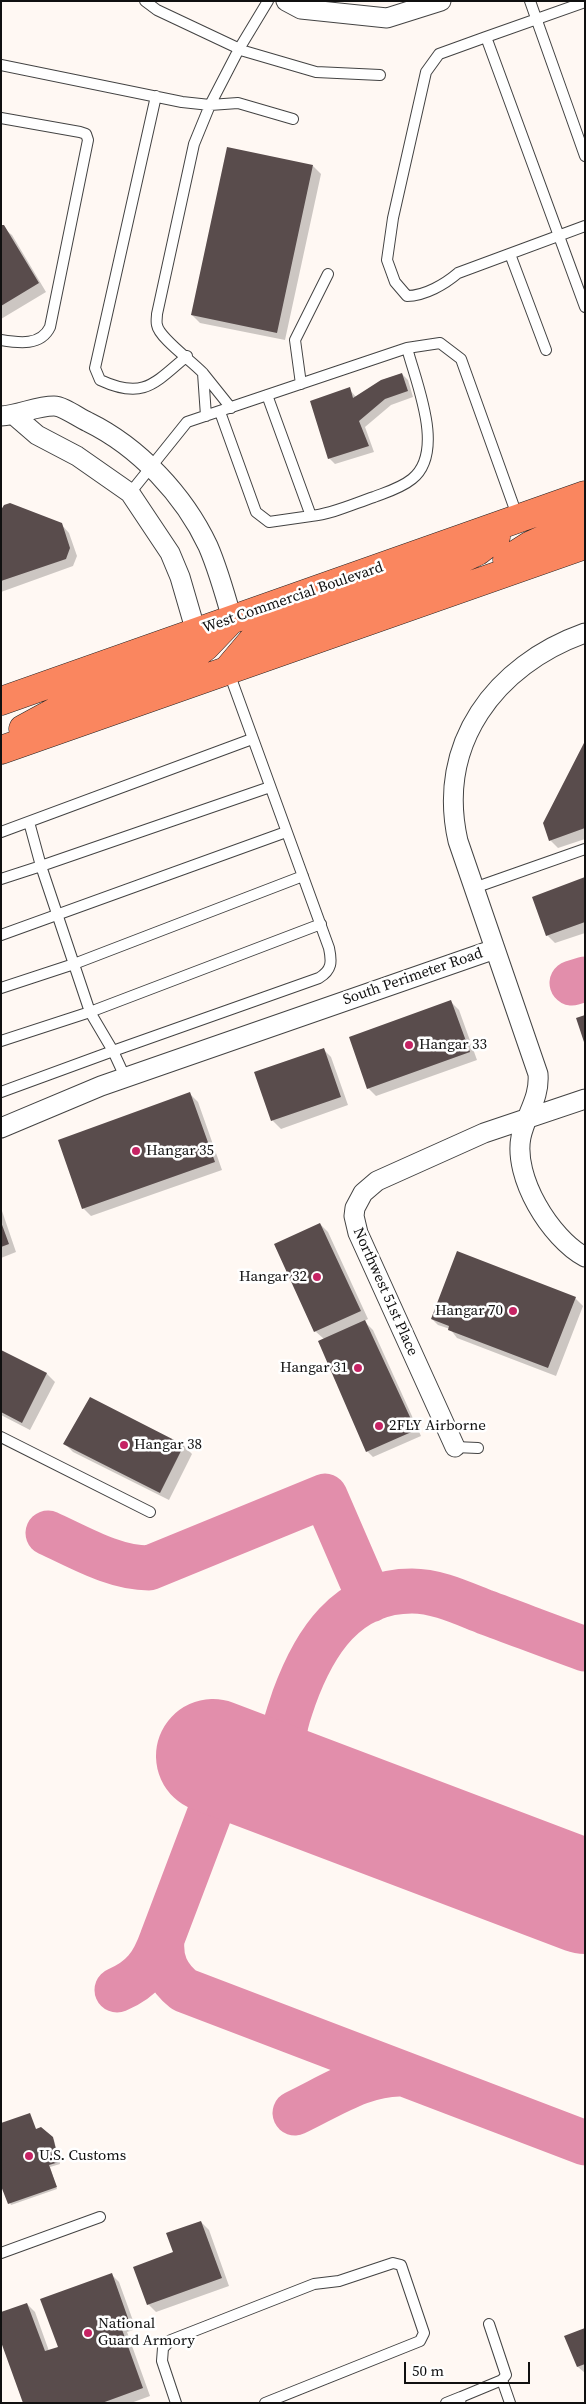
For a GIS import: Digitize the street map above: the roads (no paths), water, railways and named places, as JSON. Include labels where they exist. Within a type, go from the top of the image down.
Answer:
[{"type":"highway","name":"West Commercial Boulevard","points":[[1,701],[585,495]]},
{"type":"highway","points":[[228,670],[251,642],[269,631],[446,568],[478,551],[518,519]]},
{"type":"highway","points":[[466,587],[529,546],[585,520]]},
{"type":"highway","points":[[1,750],[585,545]]},
{"type":"highway","points":[[1,744],[36,720],[68,704],[189,659],[205,647],[232,619]]},
{"type":"street","points":[[286,1],[301,9],[387,18],[441,1]]},
{"type":"street","points":[[8,416],[55,406],[98,427],[151,467],[180,501],[203,536],[214,561],[232,619]]},
{"type":"street","points":[[8,416],[37,435],[77,456],[130,493],[170,552],[180,577],[196,632]]},
{"type":"street","name":"South Perimeter Road","points":[[1,1128],[125,1077],[495,949],[458,841],[454,818],[456,774],[468,732],[490,696],[520,667],[552,647],[585,633]]},
{"type":"street","points":[[495,949],[538,1074],[536,1098],[522,1134],[520,1150],[526,1181],[557,1234],[572,1250],[585,1257]]},
{"type":"street","name":"Northwest 51st Place","points":[[455,1447],[358,1233],[354,1216],[355,1208],[363,1193],[377,1181],[484,1133],[585,1100]]},
{"type":"lane","points":[[145,1],[157,10],[239,49],[316,72],[380,75]]},
{"type":"lane","points":[[231,408],[203,373],[186,356],[163,338],[156,326],[157,314],[194,144],[210,105],[239,49],[268,1]]},
{"type":"lane","points":[[530,1],[585,156]]},
{"type":"lane","points":[[585,2],[439,54],[426,72],[394,218],[387,260],[395,282],[408,296],[415,296],[448,282],[458,273],[585,226]]},
{"type":"lane","points":[[486,37],[585,307]]},
{"type":"lane","points":[[1,65],[210,105],[238,103],[293,119]]},
{"type":"lane","points":[[156,96],[95,368],[100,380],[119,389],[132,390],[155,383],[186,356]]},
{"type":"lane","points":[[1,118],[80,132],[86,134],[88,140],[47,334],[29,342],[19,343],[1,340]]},
{"type":"lane","points":[[510,254],[546,350]]},
{"type":"lane","points":[[300,384],[295,340],[328,274]]},
{"type":"lane","points":[[130,493],[187,422],[407,348],[440,343],[461,358],[518,519]]},
{"type":"lane","points":[[220,412],[256,512],[268,522],[329,513],[401,487],[414,478],[424,465],[429,443],[428,426],[407,348]]},
{"type":"lane","points":[[203,373],[206,416]]},
{"type":"lane","points":[[268,395],[311,516]]},
{"type":"lane","points":[[1,1092],[327,974],[331,967],[331,958],[321,924],[228,670]]},
{"type":"lane","points":[[1,832],[252,739]]},
{"type":"lane","points":[[1,879],[270,787]]},
{"type":"lane","points":[[29,822],[41,866],[90,1012],[113,1051],[125,1077]]},
{"type":"lane","points":[[1,935],[58,916],[286,832]]},
{"type":"lane","points":[[474,888],[585,849]]},
{"type":"lane","points":[[1,988],[74,964],[302,876]]},
{"type":"lane","points":[[1,1041],[90,1012],[321,924]]},
{"type":"lane","points":[[1,1437],[150,1512]]},
{"type":"lane","points":[[455,1447],[478,1448]]},
{"type":"lane","points":[[1,2253],[100,2217]]},
{"type":"lane","points":[[176,2403],[162,2361],[163,2348],[171,2340],[314,2284],[339,2281],[393,2263],[400,2265],[424,2333],[420,2342],[265,2403]]},
{"type":"lane","points":[[446,2403],[461,2400],[502,2380],[506,2375],[503,2360],[489,2324]]},
{"type":"lane","points":[[502,2380],[510,2403]]},
{"type":"place","name":"Hangar 33","points":[[409,1045]]},
{"type":"place","name":"Hangar 35","points":[[136,1151]]},
{"type":"place","name":"Hangar 32","points":[[317,1277]]},
{"type":"place","name":"Hangar 70","points":[[513,1311]]},
{"type":"place","name":"Hangar 31","points":[[358,1368]]},
{"type":"place","name":"2FLY Airborne","points":[[379,1426]]},
{"type":"place","name":"Hangar 38","points":[[124,1445]]},
{"type":"place","name":"U.S. Customs","points":[[29,2156]]},
{"type":"place","name":"National Guard Armory","points":[[88,2333]]}]
